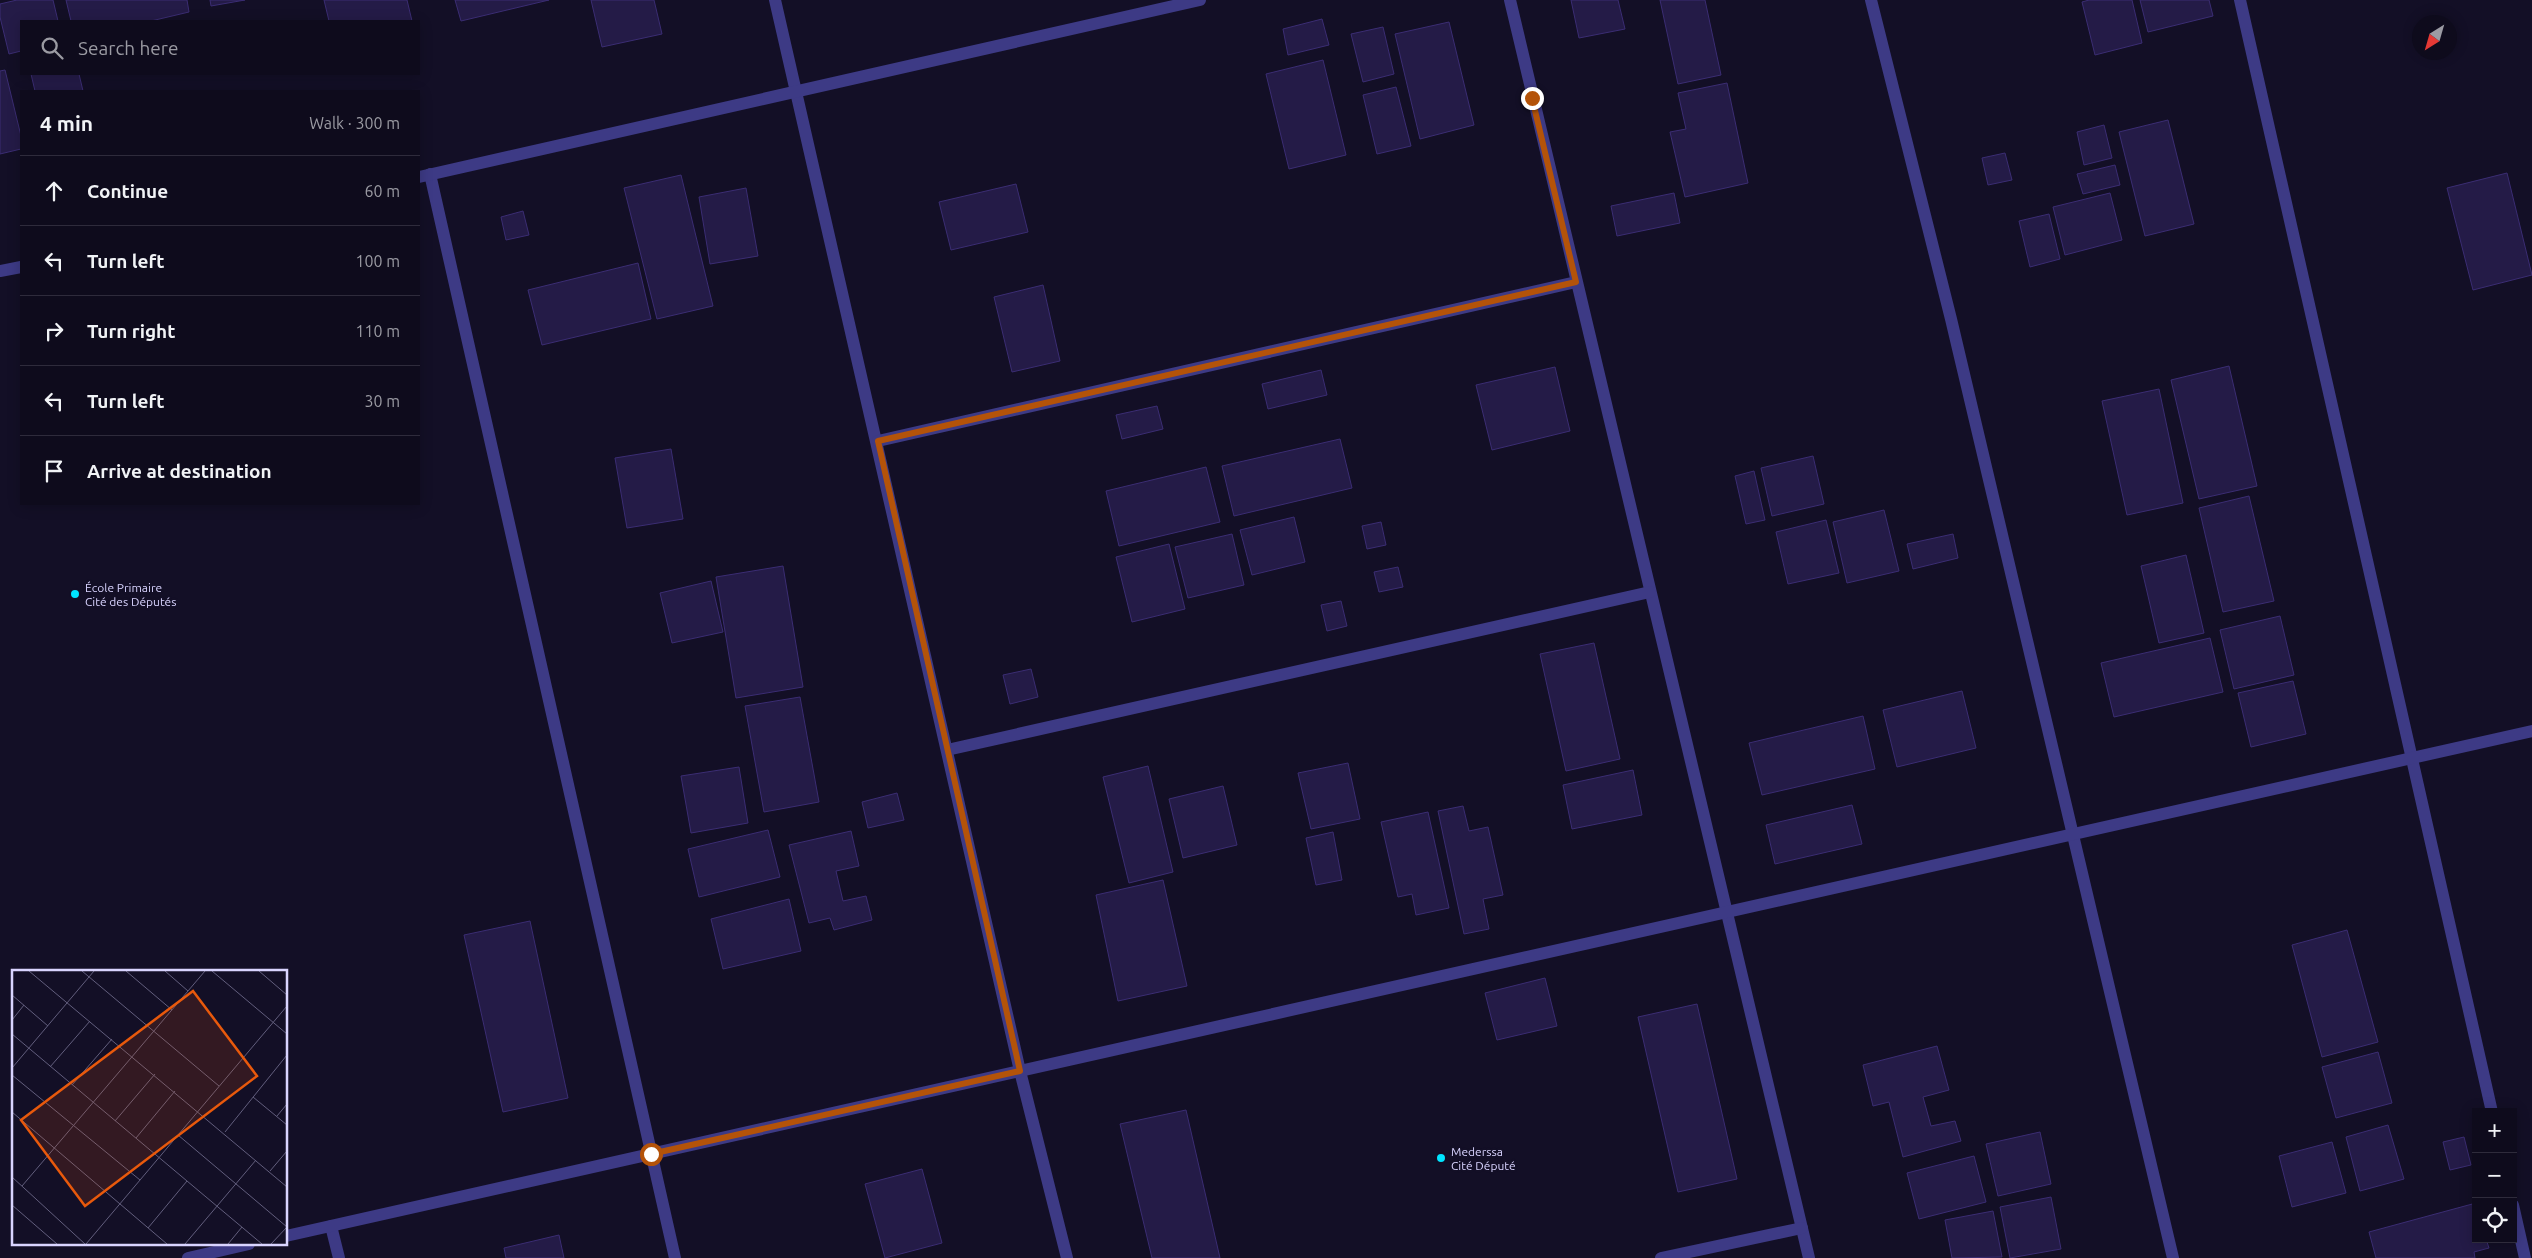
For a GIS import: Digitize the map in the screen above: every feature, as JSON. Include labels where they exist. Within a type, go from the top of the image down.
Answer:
[{"type":"street","points":[[775,0],[878,441],[1020,1071],[1067,1258]]},
{"type":"street","points":[[675,1258],[424,176],[797,91],[1155,5],[1200,0]]},
{"type":"street","points":[[1510,0],[1809,1258]]},
{"type":"street","points":[[1871,0],[1954,329],[2173,1258]]},
{"type":"street","points":[[2240,0],[2491,1108]]},
{"type":"street","points":[[0,272],[20,267]]},
{"type":"street","points":[[878,441],[1576,282]]},
{"type":"street","points":[[947,750],[1650,592]]},
{"type":"street","points":[[288,1236],[2532,730]]},
{"type":"street","points":[[2517,1223],[2525,1258]]},
{"type":"street","points":[[331,1226],[338,1258]]},
{"type":"street","points":[[1661,1258],[1802,1228]]},
{"type":"street","points":[[188,1258],[241,1246]]},
{"type":"building","points":[[17,0],[53,0],[58,20],[20,20],[20,51],[9,54],[0,17],[0,4]]},
{"type":"building","points":[[66,0],[187,0],[189,12],[155,20],[71,20]]},
{"type":"building","points":[[210,0],[245,0],[211,6]]},
{"type":"building","points":[[324,0],[407,0],[412,20],[329,20]]},
{"type":"building","points":[[455,0],[549,0],[461,21]]},
{"type":"building","points":[[591,0],[654,0],[662,34],[602,47]]},
{"type":"building","points":[[1571,0],[1618,0],[1625,29],[1579,38]]},
{"type":"building","points":[[1660,0],[1705,0],[1721,75],[1678,84]]},
{"type":"building","points":[[2089,0],[2132,0],[2142,43],[2095,55],[2082,2]]},
{"type":"building","points":[[2140,0],[2209,0],[2213,16],[2148,32]]},
{"type":"building","points":[[1322,19],[1329,45],[1288,55],[1283,29]]},
{"type":"building","points":[[1449,22],[1474,125],[1420,139],[1395,34]]},
{"type":"building","points":[[1383,27],[1394,74],[1363,82],[1351,34]]},
{"type":"building","points":[[1323,60],[1346,155],[1289,169],[1266,74]]},
{"type":"building","points":[[5,70],[20,132],[20,149],[0,154],[0,71]]},
{"type":"building","points":[[31,75],[79,75],[83,90],[35,90]]},
{"type":"building","points":[[1727,83],[1748,183],[1685,197],[1670,132],[1686,129],[1678,93]]},
{"type":"building","points":[[1396,87],[1411,146],[1377,154],[1363,95]]},
{"type":"building","points":[[2168,120],[2194,224],[2145,236],[2119,132]]},
{"type":"building","points":[[2104,125],[2112,158],[2084,165],[2077,132]]},
{"type":"building","points":[[2005,153],[2012,180],[1988,185],[1982,158]]},
{"type":"building","points":[[2115,165],[2120,185],[2083,194],[2077,174]]},
{"type":"building","points":[[2507,173],[2532,275],[2473,290],[2447,188]]},
{"type":"building","points":[[681,175],[713,306],[657,319],[624,188]]},
{"type":"building","points":[[1016,184],[1028,232],[951,250],[939,202]]},
{"type":"building","points":[[746,188],[758,256],[710,264],[699,197]]},
{"type":"building","points":[[1674,193],[1680,223],[1617,236],[1611,206]]},
{"type":"building","points":[[2110,193],[2122,240],[2065,255],[2053,207]]},
{"type":"building","points":[[523,211],[529,235],[506,240],[501,217]]},
{"type":"building","points":[[2049,214],[2060,259],[2030,267],[2019,221]]},
{"type":"building","points":[[638,263],[651,319],[542,345],[528,290]]},
{"type":"building","points":[[1043,285],[1060,361],[1012,372],[994,297]]},
{"type":"building","points":[[2229,366],[2257,486],[2199,499],[2171,380]]},
{"type":"building","points":[[1555,367],[1570,431],[1492,450],[1476,385]]},
{"type":"building","points":[[1321,370],[1327,395],[1268,409],[1262,384]]},
{"type":"building","points":[[2159,389],[2183,503],[2127,515],[2102,401]]},
{"type":"building","points":[[1157,406],[1163,429],[1122,439],[1116,415]]},
{"type":"building","points":[[1340,439],[1352,488],[1234,516],[1222,466]]},
{"type":"building","points":[[671,449],[683,519],[627,528],[615,458]]},
{"type":"building","points":[[1813,456],[1824,504],[1772,516],[1761,468]]},
{"type":"building","points":[[1206,467],[1220,522],[1119,546],[1106,491]]},
{"type":"building","points":[[1754,471],[1765,520],[1746,524],[1735,476]]},
{"type":"building","points":[[2249,496],[2274,601],[2223,612],[2199,508]]},
{"type":"building","points":[[1884,510],[1899,571],[1847,583],[1833,522]]},
{"type":"building","points":[[1294,517],[1305,562],[1252,575],[1240,530]]},
{"type":"building","points":[[1826,520],[1839,573],[1788,584],[1776,532]]},
{"type":"building","points":[[1381,522],[1386,545],[1367,549],[1362,526]]},
{"type":"building","points":[[1232,534],[1244,585],[1188,598],[1175,547]]},
{"type":"building","points":[[1953,534],[1958,558],[1913,569],[1907,544]]},
{"type":"building","points":[[1169,544],[1185,609],[1132,622],[1116,557]]},
{"type":"building","points":[[2186,555],[2204,633],[2159,643],[2141,566]]},
{"type":"building","points":[[783,566],[803,687],[736,698],[716,577]]},
{"type":"building","points":[[1398,567],[1403,587],[1379,592],[1374,572]]},
{"type":"building","points":[[711,581],[723,632],[672,643],[660,593]]},
{"type":"building","points":[[1341,601],[1347,626],[1327,631],[1321,605]]},
{"type":"building","points":[[2280,616],[2294,675],[2234,689],[2220,630]]},
{"type":"building","points":[[2210,638],[2223,692],[2114,717],[2101,663]]},
{"type":"building","points":[[1594,643],[1620,759],[1566,771],[1540,654]]},
{"type":"building","points":[[1031,669],[1038,697],[1010,704],[1003,675]]},
{"type":"building","points":[[2293,681],[2306,734],[2251,747],[2238,693]]},
{"type":"building","points":[[1962,691],[1976,748],[1897,767],[1883,710]]},
{"type":"building","points":[[800,697],[819,802],[764,812],[745,706]]},
{"type":"building","points":[[1863,716],[1875,769],[1762,795],[1749,743]]},
{"type":"building","points":[[1348,763],[1360,819],[1311,829],[1298,773]]},
{"type":"building","points":[[1148,766],[1173,872],[1129,883],[1103,777]]},
{"type":"building","points":[[739,767],[748,823],[691,833],[681,776]]},
{"type":"building","points":[[1633,770],[1642,815],[1572,829],[1563,785]]},
{"type":"building","points":[[1223,786],[1237,845],[1183,858],[1169,799]]},
{"type":"building","points":[[897,793],[904,820],[868,828],[862,802]]},
{"type":"building","points":[[1852,805],[1862,844],[1775,864],[1766,825]]},
{"type":"building","points":[[1463,806],[1469,831],[1488,827],[1503,895],[1483,899],[1489,929],[1464,934],[1438,811]]},
{"type":"building","points":[[1428,812],[1449,908],[1416,915],[1412,894],[1398,897],[1381,822]]},
{"type":"building","points":[[768,830],[780,877],[699,897],[688,849]]},
{"type":"building","points":[[851,831],[859,866],[836,871],[843,901],[866,896],[872,920],[834,930],[830,918],[809,923],[789,845]]},
{"type":"building","points":[[1333,832],[1342,880],[1316,885],[1306,838]]},
{"type":"building","points":[[1163,880],[1187,986],[1118,1001],[1096,895]]},
{"type":"building","points":[[789,899],[801,951],[723,969],[711,919]]},
{"type":"building","points":[[530,921],[568,1098],[503,1112],[464,935]]},
{"type":"building","points":[[2347,930],[2378,1042],[2322,1057],[2292,945]]},
{"type":"building","points":[[1545,978],[1557,1026],[1497,1040],[1485,993]]},
{"type":"building","points":[[1697,1004],[1737,1179],[1678,1192],[1638,1017]]},
{"type":"building","points":[[1937,1046],[1949,1090],[1923,1097],[1931,1126],[1955,1121],[1961,1141],[1903,1157],[1889,1102],[1873,1106],[1863,1065]]},
{"type":"building","points":[[2378,1052],[2392,1103],[2336,1118],[2322,1067]]},
{"type":"building","points":[[1186,1110],[1220,1258],[1152,1258],[1120,1124]]},
{"type":"building","points":[[2388,1125],[2404,1179],[2360,1191],[2346,1137]]},
{"type":"building","points":[[2040,1132],[2051,1184],[1998,1196],[1986,1144]]},
{"type":"building","points":[[2464,1137],[2471,1165],[2450,1170],[2443,1142]]},
{"type":"building","points":[[2332,1142],[2346,1193],[2292,1207],[2279,1156]]},
{"type":"building","points":[[1974,1156],[1986,1202],[1919,1219],[1907,1173]]},
{"type":"building","points":[[922,1169],[942,1243],[885,1258],[865,1184]]},
{"type":"building","points":[[2051,1197],[2061,1249],[2010,1258],[2000,1207]]},
{"type":"building","points":[[2472,1204],[2472,1243],[2487,1243],[2489,1248],[2474,1252],[2475,1258],[2376,1258],[2369,1232]]},
{"type":"building","points":[[1993,1211],[2002,1257],[1952,1258],[1945,1220]]},
{"type":"building","points":[[559,1235],[564,1258],[506,1258],[504,1248]]},
{"type":"place","name":"École Primaire Cité des Députés","points":[[75,594]]},
{"type":"place","name":"Mederssa Cité Député","points":[[1441,1158]]},
{"type":"route","points":[[651,1154],[1020,1071],[878,441],[1576,282],[1532,98]]}]
